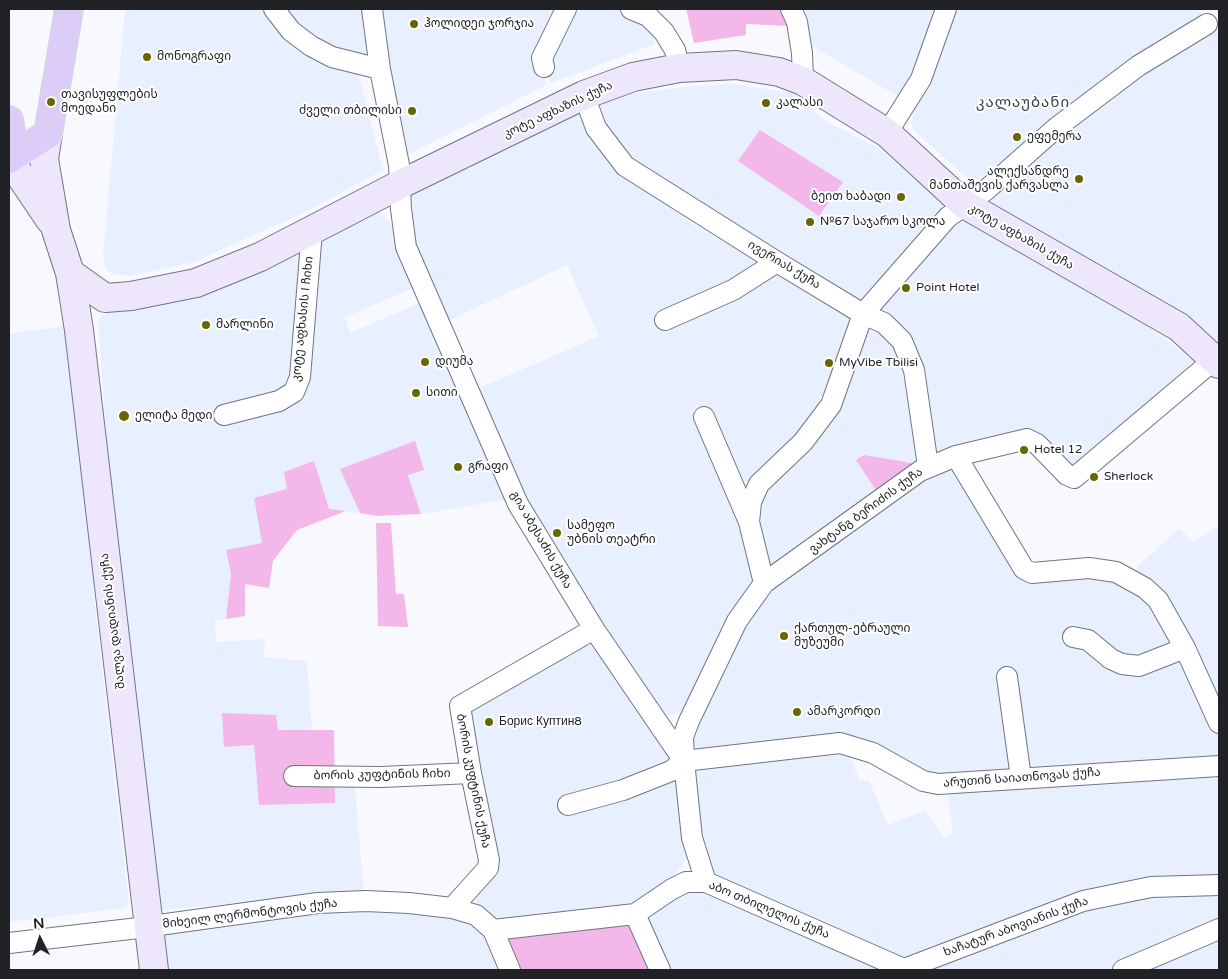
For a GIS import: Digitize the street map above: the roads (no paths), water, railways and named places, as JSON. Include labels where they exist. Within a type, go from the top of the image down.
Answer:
[{"type":"main road","points":[[9,159],[48,134],[69,9]]},
{"type":"main road","points":[[9,120],[12,137],[9,159]]},
{"type":"street","points":[[274,9],[291,31],[311,46],[332,58],[380,69]]},
{"type":"street","name":"გია აბესაძის ქუჩა","points":[[372,9],[380,69],[399,165],[401,208],[406,247],[425,295],[518,504],[594,629],[684,761],[692,838],[706,882]]},
{"type":"street","points":[[544,67],[542,58],[566,9]]},
{"type":"street","points":[[631,9],[648,16],[664,32],[675,50],[679,68]]},
{"type":"street","points":[[792,9],[797,22],[802,53],[803,81]]},
{"type":"street","points":[[887,133],[921,80],[946,9]]},
{"type":"street","points":[[748,522],[751,502],[758,484],[803,442],[831,405],[863,314],[927,240],[964,204],[986,190],[1056,128],[1138,66],[1207,24]]},
{"type":"street","name":"კოტე აფხაზის ქუჩა","points":[[70,273],[105,298],[131,296],[196,283],[260,257],[401,184],[584,95],[633,77],[679,68],[736,66],[779,72],[803,81],[887,133],[964,204],[1179,327],[1217,362]]},
{"type":"street","name":"ივერიას ქუჩა","points":[[584,95],[596,128],[625,166],[776,262],[863,314],[884,323],[902,340],[914,370],[928,466]]},
{"type":"street","points":[[48,134],[44,160],[56,230],[70,273]]},
{"type":"street","points":[[9,159],[56,230]]},
{"type":"street","name":"კოტე აფხასის I ჩიხი","points":[[224,414],[279,401],[294,392],[300,377],[312,231]]},
{"type":"street","points":[[666,320],[733,290],[776,262]]},
{"type":"street","name":"შალვა დადიანის ქუჩა","points":[[70,273],[80,338],[154,970]]},
{"type":"street","name":"ვახტანგ ბერიძის ქუჩა","points":[[684,761],[683,737],[689,721],[737,621],[764,584],[928,466],[956,456],[1027,439],[1037,444],[1068,475],[1074,478],[1217,362]]},
{"type":"street","points":[[704,417],[748,522],[764,584]]},
{"type":"street","points":[[956,456],[1024,569],[1032,573],[1089,568],[1116,572],[1145,588],[1158,600],[1185,648],[1219,723]]},
{"type":"street","name":"ბორის კუფტინის ქუჩა","points":[[452,908],[488,868],[470,773],[460,706],[594,629]]},
{"type":"street","points":[[1073,637],[1088,640],[1110,659],[1122,664],[1139,666],[1185,648]]},
{"type":"street","points":[[1007,677],[1021,778]]},
{"type":"street","name":"არუთინ საიათნოვას ქუჩა","points":[[684,761],[840,743],[873,753],[923,781],[938,784],[1219,766]]},
{"type":"street","points":[[568,805],[623,790],[671,771],[684,761]]},
{"type":"street","name":"ბორის კუფტინის ჩიხი","points":[[294,776],[470,773]]},
{"type":"street","name":"აბო თბილელის ქუჩა","points":[[635,914],[672,889],[686,882],[706,882],[905,970]]},
{"type":"street","name":"ხაჩატურ აბოვიანის ქუჩა","points":[[905,970],[1083,901],[1151,886],[1219,885]]},
{"type":"street","name":"მიხეილ ლერმონტოვის ქუჩა","points":[[9,943],[149,927],[318,903],[366,901],[409,902],[452,908],[476,915],[493,930]]},
{"type":"street","points":[[510,970],[493,930],[635,914],[660,970]]},
{"type":"street","points":[[1123,970],[1219,928]]},
{"type":"place","name":"ჰოლიდეი ჯორჯია","points":[[414,24]]},
{"type":"place","name":"მონოგრაფი","points":[[147,57]]},
{"type":"place","name":"თავისუფლების მოედანი","points":[[51,102]]},
{"type":"place","name":"კალასი","points":[[766,103]]},
{"type":"place","name":"ძველი თბილისი","points":[[412,111]]},
{"type":"place","name":"ეფემერა","points":[[1017,137]]},
{"type":"place","name":"ალექსანდრე მანთაშევის ქარვასლა","points":[[1079,179]]},
{"type":"place","name":"ბეით ხაბადი","points":[[901,197]]},
{"type":"place","name":"№67 საჯარო სკოლა","points":[[810,222]]},
{"type":"place","name":"Point Hotel","points":[[906,288]]},
{"type":"place","name":"მარლინი","points":[[206,325]]},
{"type":"place","name":"დიუმა","points":[[425,362]]},
{"type":"place","name":"MyVibe Tbilisi","points":[[829,363]]},
{"type":"place","name":"სითი","points":[[416,393]]},
{"type":"place","name":"ელიტა მედი","points":[[124,416]]},
{"type":"place","name":"Hotel 12","points":[[1024,450]]},
{"type":"place","name":"გრაფი","points":[[458,467]]},
{"type":"place","name":"Sherlock","points":[[1094,477]]},
{"type":"place","name":"სამეფო უბნის თეატრი","points":[[557,533]]},
{"type":"place","name":"ქართულ-ებრაული მუზეუმი","points":[[784,636]]},
{"type":"place","name":"ამარკორდი","points":[[797,712]]},
{"type":"place","name":"Борис Куптин8","points":[[489,722]]},
{"type":"district","name":"კალაუბანი","points":[[1023,103]]}]
